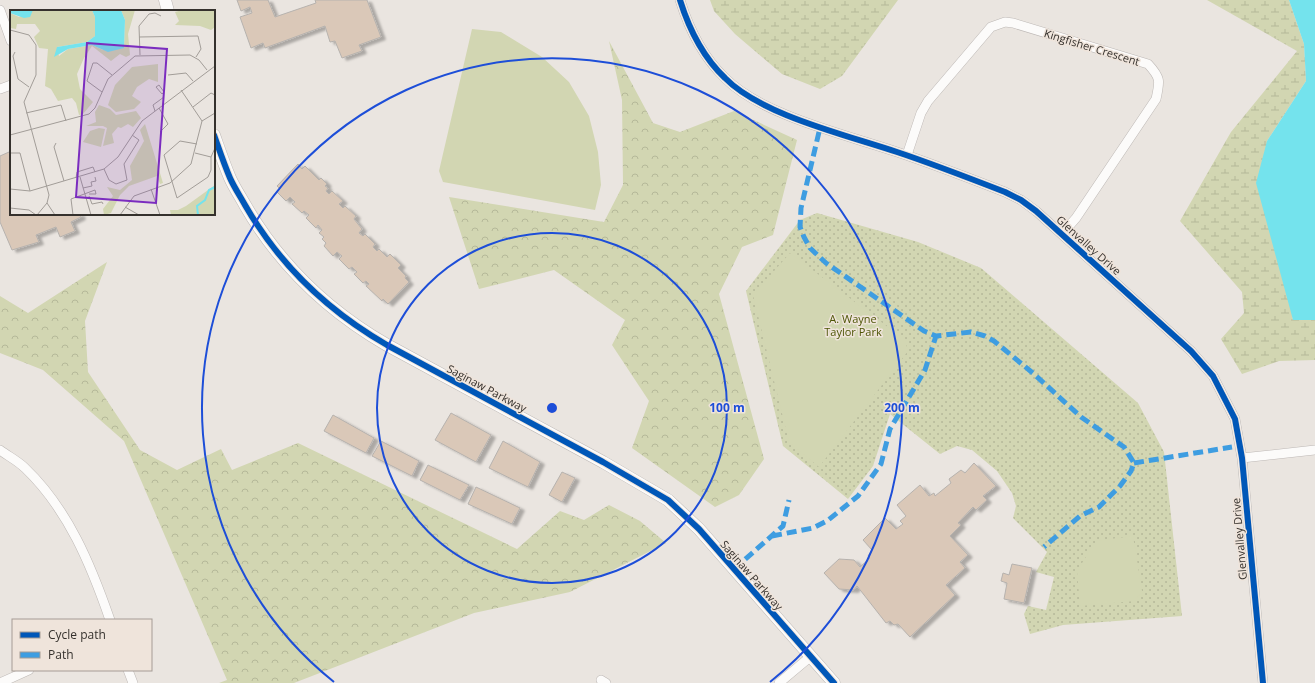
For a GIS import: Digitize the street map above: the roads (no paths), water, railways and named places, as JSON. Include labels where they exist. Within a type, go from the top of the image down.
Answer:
[{"type":"street","points":[[165,0],[168,10]]},
{"type":"street","name":"Glenvalley Drive","points":[[680,0],[685,17],[700,46],[712,64],[726,79],[748,96],[770,108],[907,155],[1005,192],[1021,200],[1062,234],[1191,351],[1213,376],[1235,419],[1242,458],[1263,683]]},
{"type":"street","points":[[0,10],[10,39]]},
{"type":"street","name":"Kingfisher Crescent","points":[[907,155],[921,113],[928,101],[991,27],[997,23],[1013,23],[1148,64],[1159,78],[1156,99],[1076,218],[1062,234]]},
{"type":"street","points":[[0,88],[10,84]]},
{"type":"street","name":"Saginaw Parkway","points":[[215,138],[230,180],[256,225],[300,278],[332,309],[362,331],[629,476],[668,500],[685,514],[834,683]]},
{"type":"street","points":[[0,450],[24,467],[64,515],[83,551],[110,619]]},
{"type":"street","points":[[1242,458],[1315,450]]},
{"type":"street","points":[[779,683],[810,657]]},
{"type":"street","points":[[0,683],[27,671]]},
{"type":"street","points":[[128,671],[133,683]]},
{"type":"water","points":[[1289,0],[1315,0],[1315,320],[1293,320],[1256,183],[1267,141],[1306,81],[1304,44]]},
{"type":"park label","name":"A. Wayne Taylor Park","points":[[853,324]]}]
